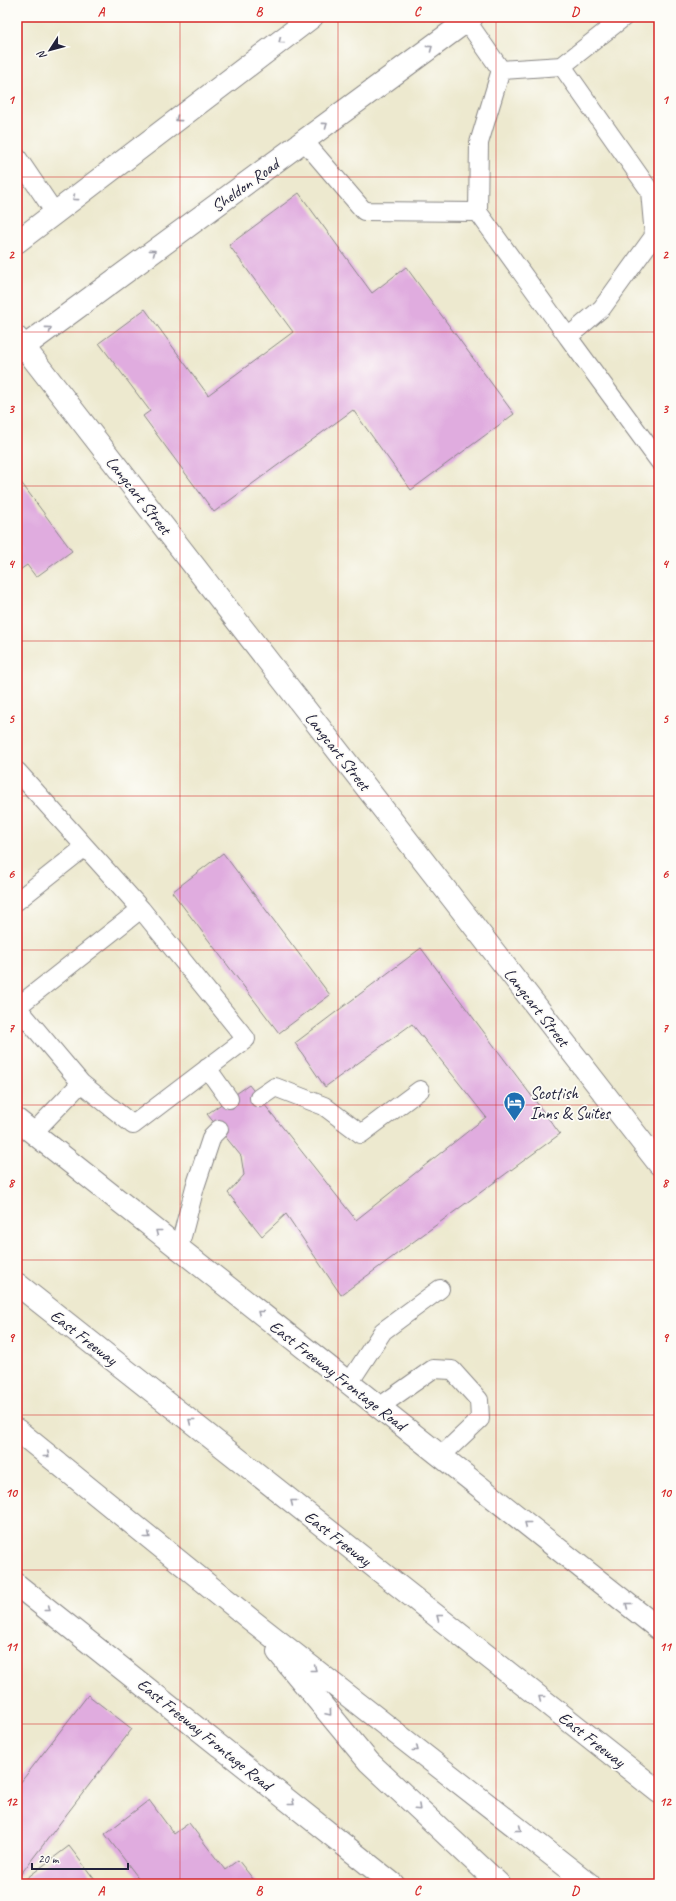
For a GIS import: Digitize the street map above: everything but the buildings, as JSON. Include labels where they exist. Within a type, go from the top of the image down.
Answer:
[{"type":"main road","points":[[17,242],[312,17]]},
{"type":"main road","name":"Sheldon Road","points":[[20,346],[304,141],[468,18]]},
{"type":"main road","name":"Langcart Street","points":[[20,346],[659,1164]]},
{"type":"main road","name":"East Freeway Frontage Road","points":[[25,1127],[659,1629]]},
{"type":"main road","name":"East Freeway","points":[[17,1284],[659,1792]]},
{"type":"main road","points":[[17,1430],[250,1618],[589,1884]]},
{"type":"main road","name":"East Freeway Frontage Road","points":[[17,1585],[393,1884]]},
{"type":"main road","points":[[250,1618],[369,1762],[499,1884]]},
{"type":"lane","points":[[501,70],[562,66],[624,17]]},
{"type":"lane","points":[[468,18],[501,70],[479,143],[478,212],[568,338],[659,460]]},
{"type":"lane","points":[[562,66],[650,191],[654,236],[602,308],[568,338]]},
{"type":"lane","points":[[304,141],[364,211],[478,212]]},
{"type":"lane","points":[[17,157],[55,213]]},
{"type":"lane","points":[[18,774],[141,909],[246,1039],[133,1125],[81,1083],[17,1007],[141,909]]},
{"type":"lane","points":[[17,901],[85,847]]},
{"type":"lane","points":[[207,1068],[230,1099]]},
{"type":"lane","points":[[25,1127],[81,1083]]},
{"type":"lane","points":[[259,1098],[275,1088],[324,1106],[361,1134],[420,1090]]},
{"type":"lane","points":[[178,1248],[195,1187],[212,1136],[219,1129]]},
{"type":"lane","points":[[349,1383],[383,1330],[440,1289]]},
{"type":"lane","points":[[378,1407],[433,1369],[452,1370],[479,1400],[480,1419],[441,1456]]},
{"type":"place","name":"Scottish Inns & Suites","points":[[515,1122]]}]
